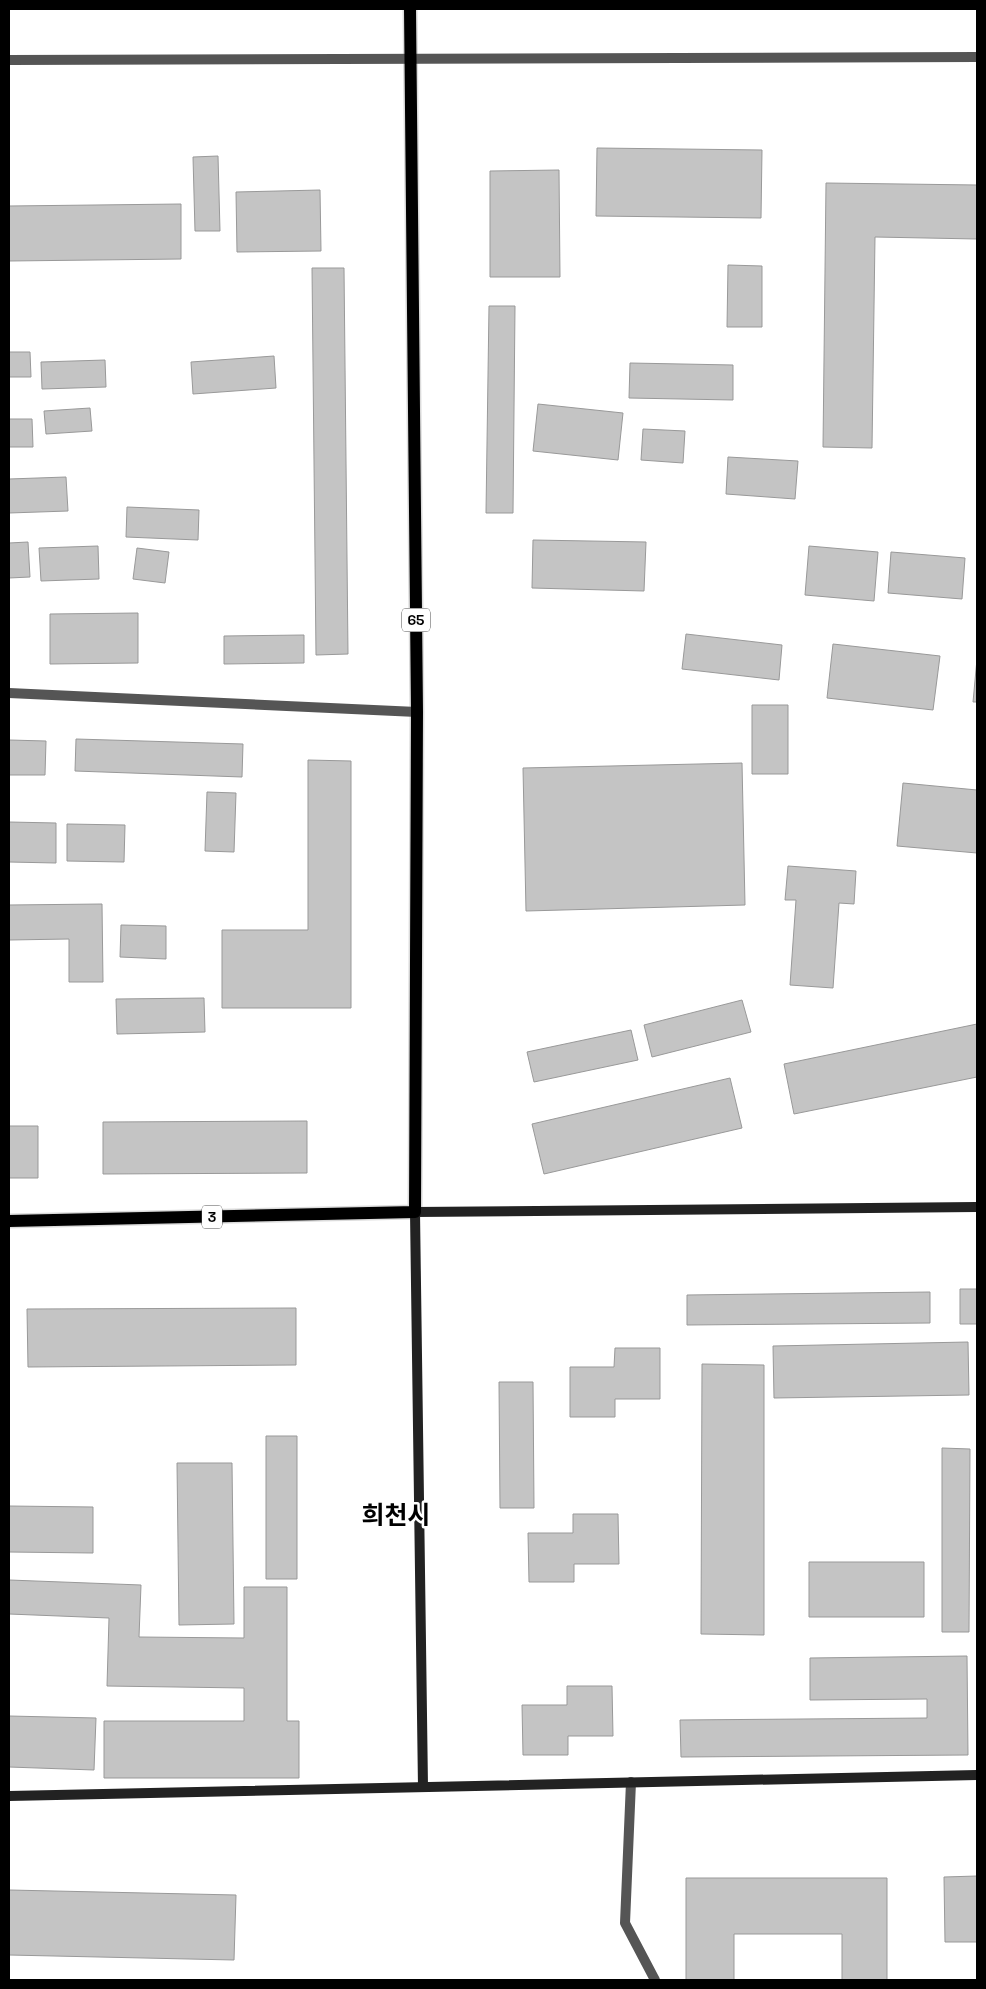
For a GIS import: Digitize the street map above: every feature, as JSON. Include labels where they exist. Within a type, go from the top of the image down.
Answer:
[{"type":"main road","name":"65","points":[[410,9],[417,712],[415,1212]]},
{"type":"main road","name":"3","points":[[9,1221],[415,1212]]},
{"type":"street","points":[[9,60],[977,57]]},
{"type":"street","points":[[9,693],[417,712]]},
{"type":"street","name":"3","points":[[415,1212],[977,1206]]},
{"type":"street","points":[[415,1212],[422,1787]]},
{"type":"street","points":[[9,1796],[977,1775]]},
{"type":"street","points":[[631,1782],[626,1924],[655,1980]]},
{"type":"building","points":[[597,148],[762,150],[761,218],[596,216]]},
{"type":"building","points":[[218,156],[220,231],[195,231],[193,157]]},
{"type":"building","points":[[559,170],[560,277],[490,277],[490,171]]},
{"type":"building","points":[[826,183],[977,185],[977,239],[875,237],[872,448],[823,447]]},
{"type":"building","points":[[320,190],[321,251],[237,252],[236,192]]},
{"type":"building","points":[[181,204],[181,259],[9,261],[9,206]]},
{"type":"building","points":[[728,265],[762,266],[762,327],[727,327]]},
{"type":"building","points":[[312,268],[344,268],[348,654],[316,655]]},
{"type":"building","points":[[489,306],[515,306],[513,513],[486,513]]},
{"type":"building","points":[[9,352],[30,352],[31,377],[9,377]]},
{"type":"building","points":[[274,356],[276,388],[193,394],[191,362]]},
{"type":"building","points":[[105,360],[106,387],[42,389],[41,362]]},
{"type":"building","points":[[630,363],[733,365],[733,400],[629,398]]},
{"type":"building","points":[[538,404],[623,413],[618,460],[533,451]]},
{"type":"building","points":[[90,408],[92,431],[46,434],[44,411]]},
{"type":"building","points":[[9,419],[32,419],[33,447],[9,447]]},
{"type":"building","points":[[643,429],[685,431],[683,463],[641,460]]},
{"type":"building","points":[[728,457],[798,461],[795,499],[726,494]]},
{"type":"building","points":[[66,477],[68,511],[9,513],[9,479]]},
{"type":"building","points":[[127,507],[199,510],[198,540],[126,537]]},
{"type":"building","points":[[533,540],[646,542],[644,591],[532,588]]},
{"type":"building","points":[[28,542],[30,577],[9,578],[9,543]]},
{"type":"building","points":[[98,546],[99,579],[41,581],[39,548]]},
{"type":"building","points":[[809,546],[878,552],[874,601],[805,595]]},
{"type":"building","points":[[137,548],[169,552],[165,583],[133,579]]},
{"type":"building","points":[[891,552],[965,558],[962,599],[888,593]]},
{"type":"building","points":[[138,613],[138,663],[50,664],[50,614]]},
{"type":"building","points":[[686,634],[782,645],[779,680],[682,669]]},
{"type":"building","points":[[304,635],[304,663],[224,664],[224,636]]},
{"type":"building","points":[[833,644],[940,656],[933,710],[827,698]]},
{"type":"building","points":[[977,659],[977,702],[973,702]]},
{"type":"building","points":[[752,705],[788,705],[788,774],[752,774]]},
{"type":"building","points":[[76,739],[243,744],[242,777],[75,771]]},
{"type":"building","points":[[9,740],[46,741],[45,775],[9,775]]},
{"type":"building","points":[[308,760],[351,761],[351,1008],[222,1008],[222,930],[308,930]]},
{"type":"building","points":[[742,763],[745,905],[526,911],[523,768]]},
{"type":"building","points":[[903,783],[977,790],[977,853],[897,846]]},
{"type":"building","points":[[207,792],[236,793],[234,852],[205,851]]},
{"type":"building","points":[[9,822],[56,823],[56,863],[9,862]]},
{"type":"building","points":[[67,824],[125,825],[124,862],[67,861]]},
{"type":"building","points":[[788,866],[856,871],[854,904],[839,903],[833,988],[790,985],[796,900],[785,900]]},
{"type":"building","points":[[102,904],[103,982],[69,982],[69,939],[9,940],[9,905]]},
{"type":"building","points":[[121,925],[166,926],[166,959],[120,957]]},
{"type":"building","points":[[204,998],[205,1032],[117,1034],[116,999]]},
{"type":"building","points":[[742,1000],[751,1032],[652,1057],[644,1025]]},
{"type":"building","points":[[977,1024],[977,1077],[794,1114],[784,1064]]},
{"type":"building","points":[[631,1030],[638,1060],[534,1082],[527,1052]]},
{"type":"building","points":[[730,1078],[742,1128],[544,1174],[532,1124]]},
{"type":"building","points":[[307,1121],[307,1173],[103,1174],[103,1122]]},
{"type":"building","points":[[9,1126],[38,1126],[38,1178],[9,1178]]},
{"type":"building","points":[[960,1289],[977,1289],[977,1324],[960,1324]]},
{"type":"building","points":[[930,1292],[930,1323],[687,1325],[687,1295]]},
{"type":"building","points":[[296,1308],[296,1365],[28,1367],[27,1309]]},
{"type":"building","points":[[968,1342],[969,1395],[774,1398],[773,1346]]},
{"type":"building","points":[[615,1348],[660,1348],[660,1399],[615,1399],[615,1417],[570,1417],[570,1367],[614,1367]]},
{"type":"building","points":[[702,1364],[764,1365],[764,1635],[701,1634]]},
{"type":"building","points":[[499,1382],[533,1382],[534,1508],[500,1508]]},
{"type":"building","points":[[266,1436],[297,1436],[297,1579],[266,1579]]},
{"type":"building","points":[[942,1448],[970,1449],[969,1632],[942,1632]]},
{"type":"building","points":[[177,1463],[232,1463],[234,1624],[179,1625]]},
{"type":"building","points":[[9,1506],[93,1507],[93,1553],[9,1552]]},
{"type":"building","points":[[573,1514],[618,1514],[619,1564],[574,1564],[574,1582],[529,1582],[528,1533],[573,1533]]},
{"type":"building","points":[[809,1562],[924,1562],[924,1617],[809,1617]]},
{"type":"building","points":[[9,1580],[141,1585],[139,1637],[244,1638],[244,1587],[287,1587],[287,1721],[299,1721],[299,1778],[104,1778],[104,1721],[244,1721],[244,1688],[107,1686],[109,1618],[9,1614]]},
{"type":"building","points":[[967,1656],[968,1755],[681,1757],[680,1720],[927,1718],[927,1699],[810,1700],[810,1658]]},
{"type":"building","points":[[567,1686],[612,1686],[613,1736],[568,1736],[568,1755],[523,1755],[522,1705],[567,1705]]},
{"type":"building","points":[[9,1716],[96,1718],[94,1770],[9,1767]]},
{"type":"building","points":[[977,1876],[977,1942],[945,1942],[944,1877]]},
{"type":"building","points":[[686,1878],[887,1878],[887,1980],[842,1980],[842,1934],[734,1934],[734,1980],[686,1980]]},
{"type":"building","points":[[9,1890],[236,1895],[234,1960],[9,1955]]},
{"type":"district","name":"희천시","points":[[396,1515]]}]
